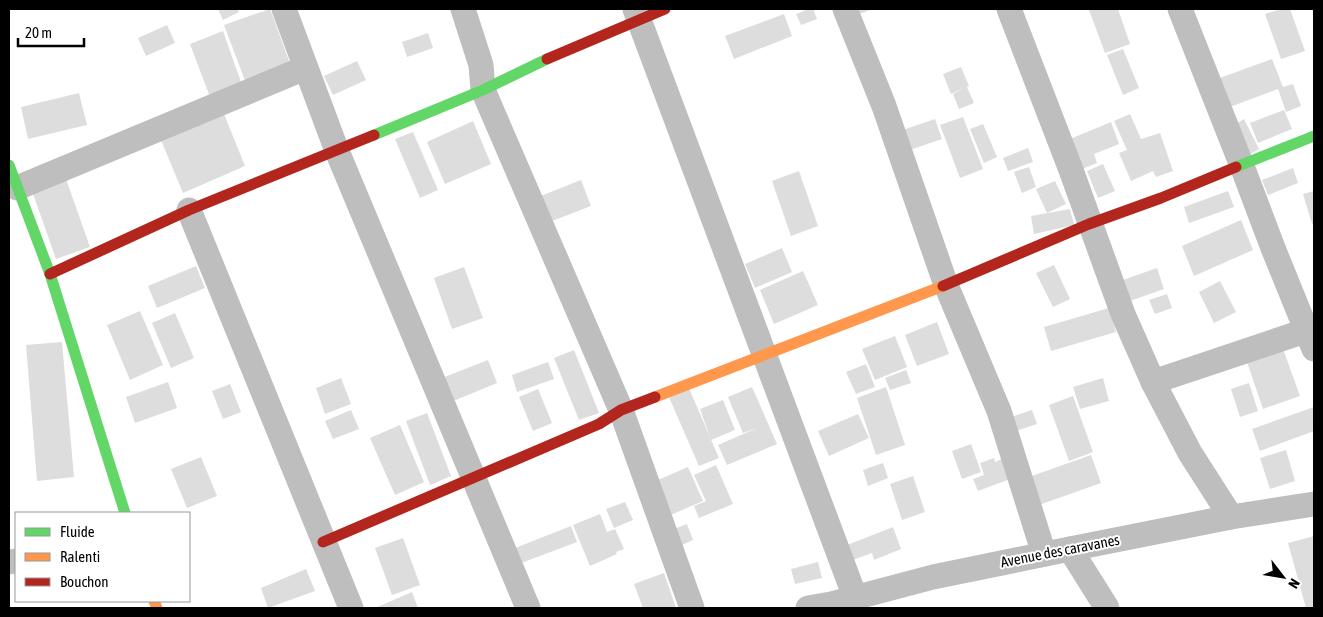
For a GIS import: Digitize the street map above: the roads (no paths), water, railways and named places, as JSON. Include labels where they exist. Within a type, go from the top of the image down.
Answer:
[{"type":"street","points":[[284,9],[337,151],[528,608]]},
{"type":"street","points":[[463,9],[481,65],[483,90],[621,410],[692,608]]},
{"type":"street","points":[[50,274],[189,210],[483,90],[638,14],[665,9]]},
{"type":"street","points":[[845,9],[884,106],[946,284],[999,410],[1044,554]]},
{"type":"street","points":[[1009,9],[1068,161],[1123,314],[1153,382],[1190,453],[1231,517]]},
{"type":"street","points":[[1153,382],[1312,336],[1273,248],[1180,9]]},
{"type":"street","points":[[638,14],[855,597]]},
{"type":"street","points":[[125,512],[50,274],[13,177],[305,68]]},
{"type":"street","points":[[323,542],[599,424],[621,410],[946,284],[1090,224],[1161,198],[1314,136]]},
{"type":"street","points":[[189,210],[351,608]]},
{"type":"street","name":"Avenue des caravanes","points":[[808,608],[933,577],[1044,554],[1231,517],[1314,504]]},
{"type":"street","points":[[1070,549],[1107,608]]}]
